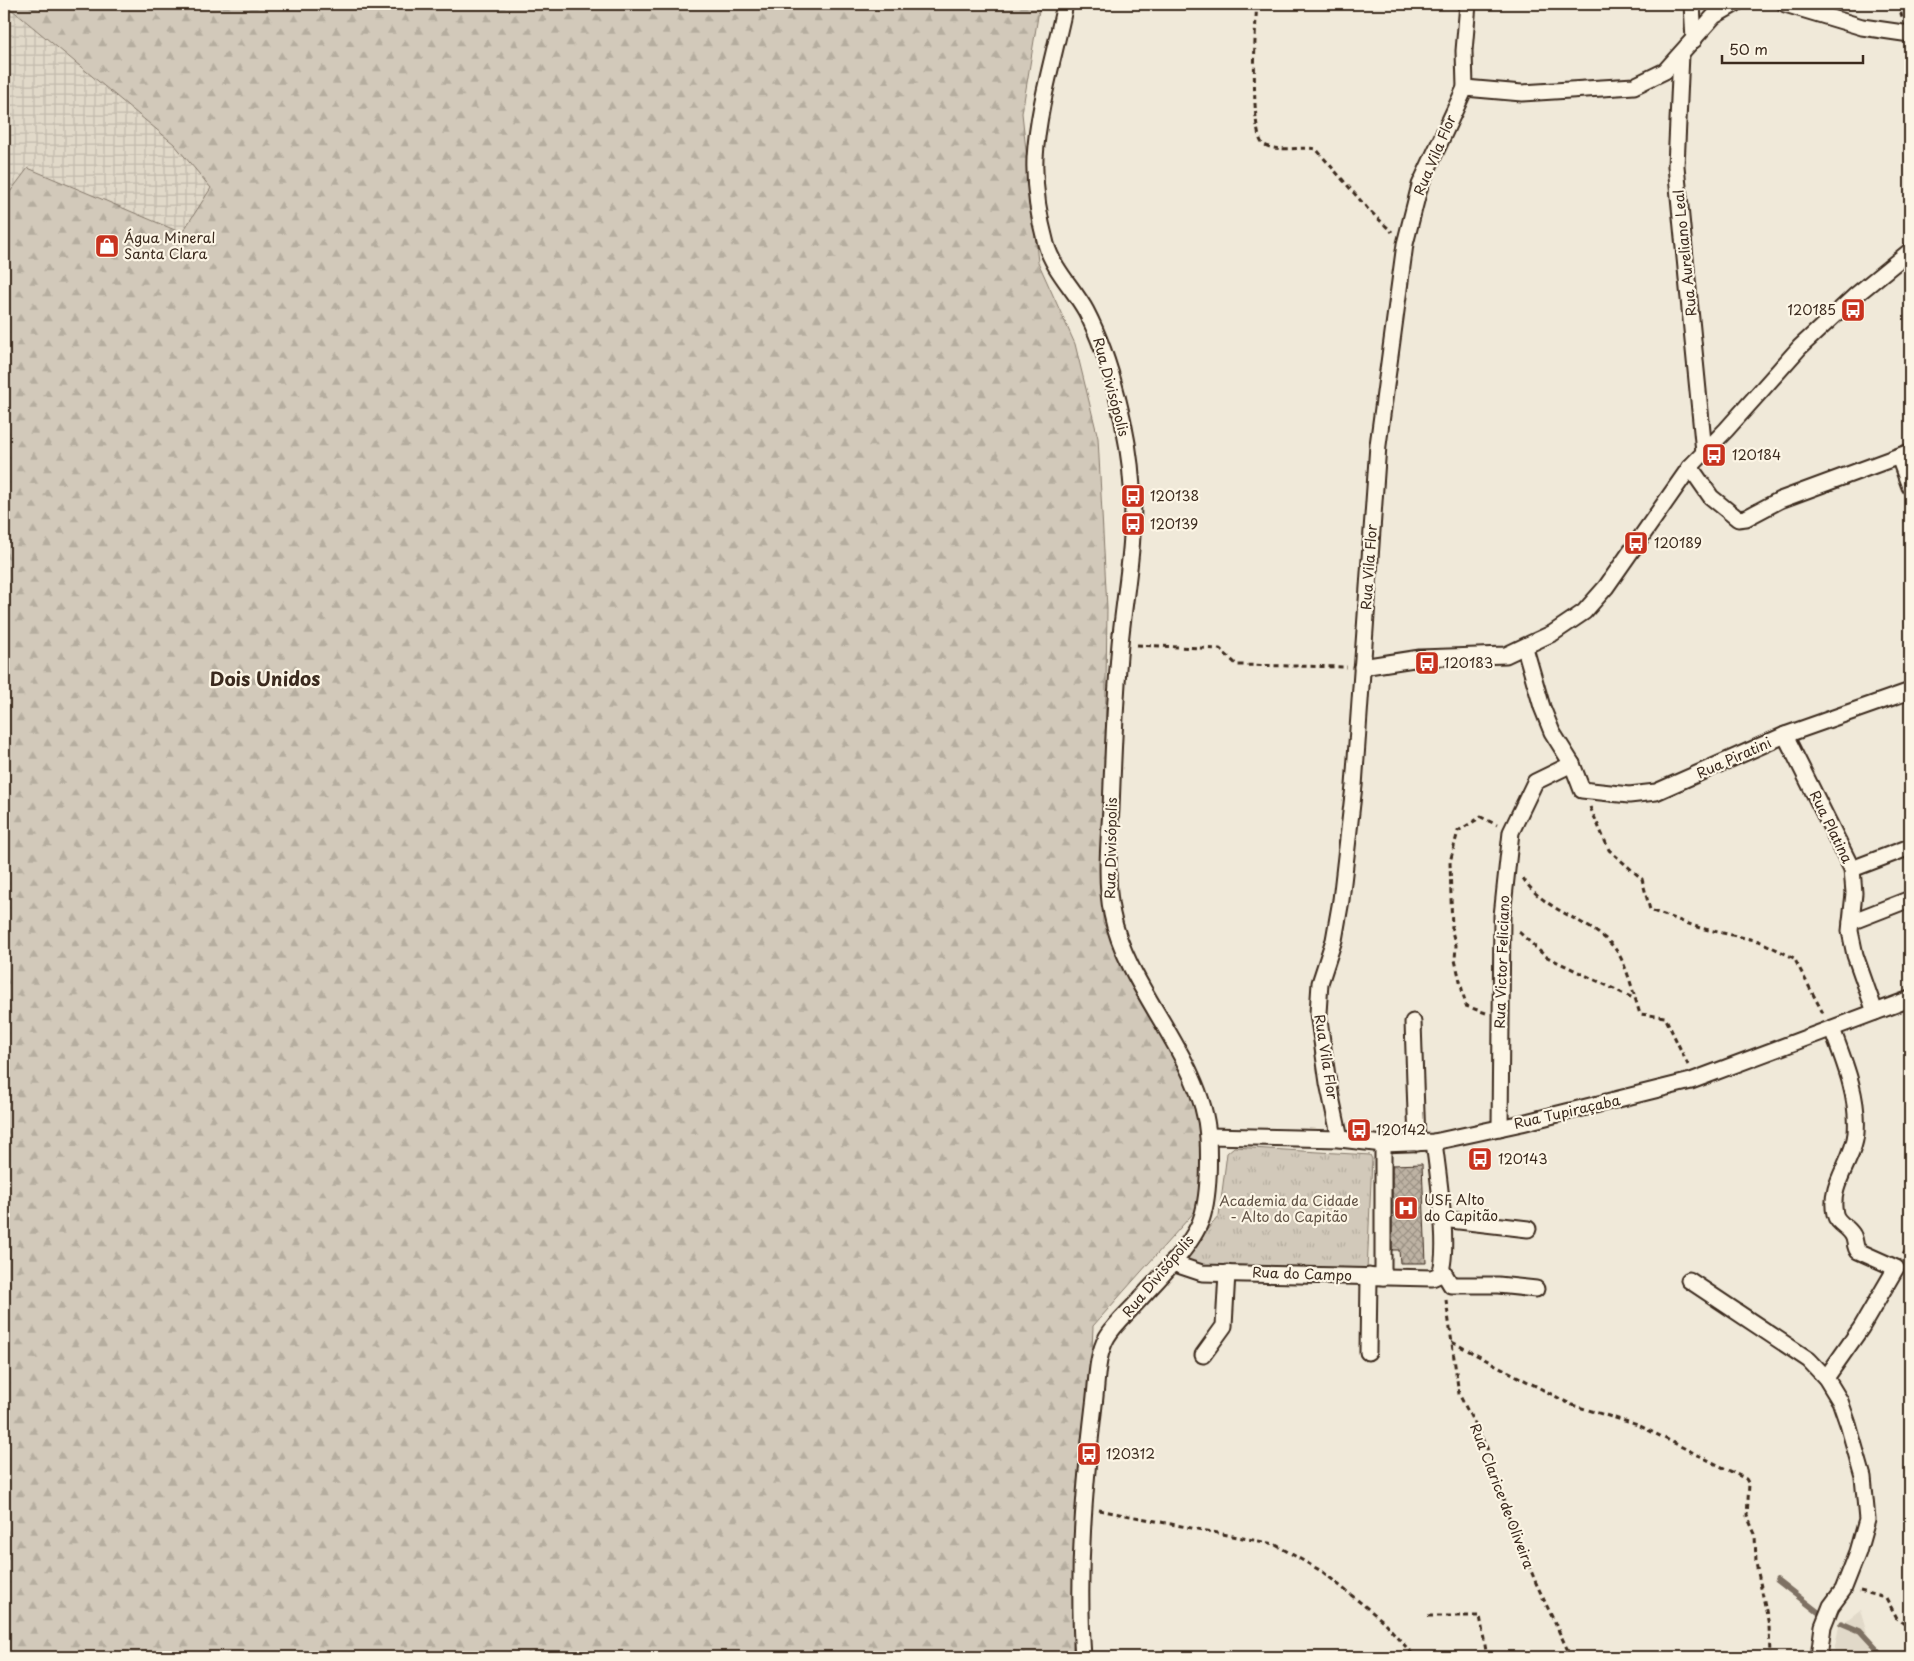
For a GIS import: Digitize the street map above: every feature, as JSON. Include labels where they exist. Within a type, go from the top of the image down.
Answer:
[{"type":"street","name":"Rua Divisópolis","points":[[1065,4],[1039,124],[1035,162],[1047,249],[1078,298],[1098,337],[1122,417],[1132,486],[1132,541],[1120,643],[1110,831],[1110,907],[1115,929],[1132,970],[1168,1032],[1193,1082],[1204,1113],[1208,1136],[1207,1186],[1203,1217],[1194,1234],[1172,1263],[1108,1336],[1101,1353],[1084,1507],[1080,1605],[1083,1657]]},
{"type":"street","name":"Rua Vila Flor","points":[[1340,1139],[1328,1083],[1318,1013],[1320,983],[1334,940],[1344,880],[1354,786],[1378,445],[1405,244],[1420,185],[1465,88],[1464,51],[1468,4]]},
{"type":"street","points":[[1692,4],[1694,40]]},
{"type":"street","points":[[1465,88],[1522,93],[1634,86],[1665,71],[1714,16],[1735,4]]},
{"type":"street","points":[[1785,4],[1862,27],[1907,34]]},
{"type":"street","name":"Rua Aureliano Leal","points":[[1681,54],[1676,166],[1704,452]]},
{"type":"street","points":[[1362,667],[1420,658],[1506,655],[1525,648],[1584,612],[1606,588],[1690,467],[1800,347],[1856,295],[1910,251]]},
{"type":"street","points":[[1690,467],[1711,497],[1738,519],[1746,518],[1780,500],[1905,455],[1910,487]]},
{"type":"street","points":[[1525,648],[1552,732],[1572,764],[1582,790]]},
{"type":"street","name":"Rua Piratini","points":[[1582,790],[1629,795],[1656,792],[1784,735],[1910,690]]},
{"type":"street","name":"Rua Platina","points":[[1784,735],[1852,870],[1854,893],[1851,922],[1855,956],[1875,1012]]},
{"type":"street","name":"Rua Victor Feliciano","points":[[1500,1128],[1502,916],[1511,832],[1535,782],[1572,764]]},
{"type":"street","points":[[1852,870],[1910,846]]},
{"type":"street","points":[[1851,922],[1910,899]]},
{"type":"street","name":"Rua Tupiraçaba","points":[[1208,1136],[1340,1139],[1383,1144],[1434,1142],[1500,1128],[1695,1080],[1910,999]]},
{"type":"street","points":[[1412,1022],[1417,1143]]},
{"type":"street","points":[[1826,1378],[1861,1328],[1896,1268],[1858,1251],[1851,1232],[1840,1222],[1835,1214],[1836,1188],[1856,1134],[1856,1107],[1846,1065],[1832,1029]]},
{"type":"street","points":[[1434,1142],[1442,1219],[1437,1274],[1451,1285],[1498,1285],[1536,1289]]},
{"type":"street","points":[[1368,1352],[1376,1276],[1383,1144]]},
{"type":"street","points":[[1442,1219],[1528,1228]]},
{"type":"street","name":"Rua do Campo","points":[[1172,1263],[1202,1272],[1376,1276],[1437,1274]]},
{"type":"street","points":[[1203,1355],[1224,1326],[1227,1273]]},
{"type":"street","points":[[1689,1280],[1809,1360],[1826,1378],[1840,1401],[1848,1424],[1863,1477],[1868,1520],[1843,1590],[1831,1606],[1823,1626],[1819,1657]]},
{"type":"path","points":[[1257,4],[1256,129],[1261,141],[1269,146],[1316,149],[1367,208],[1405,244]]},
{"type":"path","points":[[1120,643],[1220,649],[1237,664],[1242,665],[1362,667]]},
{"type":"path","points":[[1582,790],[1610,850],[1642,879],[1650,910],[1700,928],[1759,941],[1794,958],[1832,1029]]},
{"type":"path","points":[[1500,1018],[1466,1006],[1455,960],[1450,862],[1458,830],[1481,817],[1511,832]]},
{"type":"path","points":[[1509,855],[1524,881],[1545,902],[1600,935],[1618,953],[1640,1014],[1665,1017],[1695,1080]]},
{"type":"path","points":[[1502,916],[1545,956],[1635,999]]},
{"type":"path","name":"Rua Clarice de Oliveira","points":[[1437,1274],[1452,1342],[1459,1394],[1487,1448],[1507,1512],[1536,1583],[1571,1657]]},
{"type":"path","points":[[1452,1342],[1572,1405],[1638,1425],[1746,1479],[1749,1484],[1747,1516],[1755,1534],[1756,1563],[1770,1625],[1770,1657]]},
{"type":"path","points":[[1084,1507],[1274,1544],[1323,1572],[1383,1621],[1415,1657]]},
{"type":"path","points":[[1843,1590],[1870,1592],[1886,1598],[1897,1618],[1910,1629]]},
{"type":"path","points":[[1428,1616],[1480,1616],[1487,1657]]},
{"type":"shaded area","name":"Água Mineral Santa Clara","points":[[4,4],[337,4],[207,234],[4,257]]},
{"type":"shaded area","points":[[1860,1610],[1871,1647],[1870,1657],[1833,1657],[1839,1626]]},
{"type":"green space","points":[[5,4],[1040,4],[1022,113],[1038,262],[1075,344],[1098,438],[1107,608],[1103,923],[1174,1034],[1208,1109],[1204,1201],[1093,1326],[1085,1517],[1072,1657],[4,1657],[4,200],[28,168],[182,233],[211,188],[174,144]]},
{"type":"green space","name":"Academia da Cidade - Alto do Capitão","points":[[1234,1147],[1370,1155],[1372,1159],[1367,1271],[1238,1265],[1208,1268],[1188,1261],[1185,1255],[1219,1216],[1227,1153]]},
{"type":"building","name":"USF Alto do Capitão","points":[[1422,1164],[1426,1263],[1400,1263],[1399,1250],[1392,1250],[1392,1165]]},
{"type":"waterway","points":[[1777,1580],[1818,1612]]},
{"type":"waterway","points":[[1841,1623],[1860,1631],[1884,1657]]},
{"type":"place","name":"Água Mineral Santa Clara","points":[[107,246]]},
{"type":"place","name":"120185","points":[[1853,310]]},
{"type":"place","name":"120184","points":[[1714,455]]},
{"type":"place","name":"120138","points":[[1133,496]]},
{"type":"place","name":"120139","points":[[1133,524]]},
{"type":"place","name":"120189","points":[[1636,543]]},
{"type":"place","name":"120183","points":[[1427,663]]},
{"type":"place","name":"120142","points":[[1359,1130]]},
{"type":"place","name":"120143","points":[[1480,1159]]},
{"type":"place","name":"USF Alto do Capitão","points":[[1406,1208]]},
{"type":"place","name":"120312","points":[[1089,1454]]},
{"type":"district","name":"Dois Unidos","points":[[265,679]]}]
